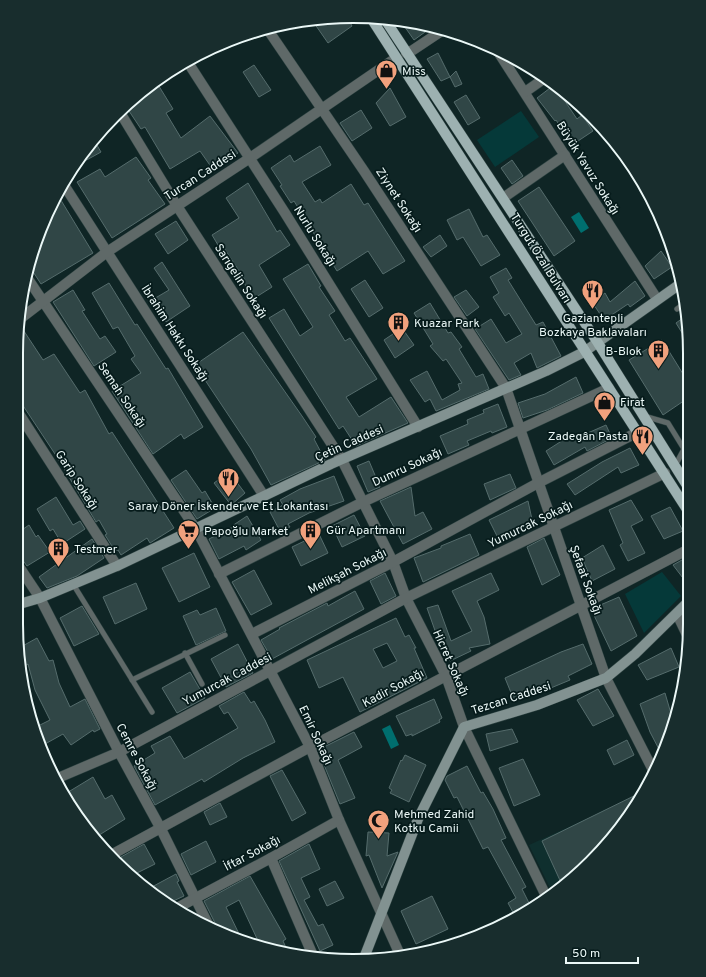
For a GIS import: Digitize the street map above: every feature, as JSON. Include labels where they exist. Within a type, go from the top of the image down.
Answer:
[{"type":"main road","name":"Turgut Özal Bulvarı","points":[[375,24],[468,167],[584,352],[665,473],[683,503]]},
{"type":"main road","name":"Turgut Özal Bulvarı","points":[[389,25],[598,343],[683,480]]},
{"type":"street","name":"Ziynet Sokağı","points":[[270,33],[364,171],[506,388]]},
{"type":"street","points":[[406,53],[437,34]]},
{"type":"street","name":"Turcan Caddesi","points":[[26,315],[108,252],[250,158],[396,58]]},
{"type":"street","name":"Büyük Yavuz Sokağı","points":[[503,59],[657,300]]},
{"type":"street","name":"Nurlu Sokağı","points":[[190,66],[250,158],[418,427]]},
{"type":"street","points":[[525,92],[540,82]]},
{"type":"street","name":"Sarıgelin Sokağı","points":[[123,117],[177,206],[342,460]]},
{"type":"street","points":[[503,198],[565,155]]},
{"type":"street","name":"İbrahim Hakkı Sokağı","points":[[67,189],[264,496]]},
{"type":"street","name":"Semah Sokağı","points":[[31,283],[196,529]]},
{"type":"street","name":"Çetin Caddesi","points":[[23,603],[40,598],[117,566],[342,460],[584,352],[676,287]]},
{"type":"street","name":"Şefaat Sokağı","points":[[506,388],[553,528],[606,678],[650,767]]},
{"type":"street","name":"Dumru Sokağı","points":[[219,574],[364,502],[520,428],[609,388]]},
{"type":"street","name":"Garip Sokağı","points":[[23,421],[117,566]]},
{"type":"street","points":[[538,483],[638,432]]},
{"type":"street","name":"Hicret Sokağı","points":[[342,460],[393,562],[406,598],[446,676],[464,727],[544,892]]},
{"type":"street","name":"Yumurcak Sokağı","points":[[406,598],[665,473]]},
{"type":"street","name":"Melikşah Sokağı","points":[[252,634],[393,562],[538,483]]},
{"type":"street","name":"Emir Sokağı","points":[[196,529],[310,747],[339,820],[398,951]]},
{"type":"street","name":"Kadir Sokağı","points":[[116,853],[310,747],[683,552]]},
{"type":"street","name":"Cemre Sokağı","points":[[23,572],[40,598],[119,752],[161,829],[206,919]]},
{"type":"street","name":"Yumurcak Caddesi","points":[[61,777],[119,752],[406,598]]},
{"type":"street","name":"Tezcan Caddesi","points":[[366,953],[418,819],[464,727],[537,704],[606,678],[635,654],[683,608]]},
{"type":"street","points":[[677,614],[683,626]]},
{"type":"street","name":"İftar Sokağı","points":[[181,906],[339,820]]},
{"type":"street","points":[[271,858],[311,951]]},
{"type":"lane","points":[[643,416],[668,423],[683,447]]},
{"type":"lane","points":[[675,466],[683,451]]},
{"type":"lane","points":[[73,584],[152,712]]},
{"type":"lane","points":[[132,680],[185,653],[225,635]]},
{"type":"lane","points":[[185,653],[202,684]]},
{"type":"shaded area","points":[[521,111],[539,137],[495,167],[477,140]]},
{"type":"shaded area","points":[[579,212],[589,228],[581,233],[571,217]]},
{"type":"shaded area","points":[[662,572],[681,596],[644,633],[625,594]]},
{"type":"shaded area","points":[[390,725],[399,745],[391,749],[382,729]]},
{"type":"shaded area","points":[[633,797],[615,825],[601,842],[571,872],[550,888],[529,845]]},
{"type":"building","points":[[350,23],[352,26],[328,43],[316,25]]},
{"type":"building","points":[[405,27],[426,31],[414,40]]},
{"type":"building","points":[[438,53],[450,77],[441,81],[427,59]]},
{"type":"building","points":[[254,65],[271,90],[259,97],[243,72]]},
{"type":"building","points":[[456,71],[462,84],[455,87],[450,77]]},
{"type":"building","points":[[159,86],[173,109],[166,113],[181,138],[210,116],[238,153],[214,171],[200,151],[170,169],[145,127],[141,129],[129,111]]},
{"type":"building","points":[[390,88],[406,117],[390,126],[376,103]]},
{"type":"building","points":[[550,88],[563,99],[577,119],[581,115],[593,131],[572,145],[556,120],[555,121],[537,98]]},
{"type":"building","points":[[466,95],[480,118],[468,125],[454,102]]},
{"type":"building","points":[[361,110],[372,128],[352,141],[340,123]]},
{"type":"building","points":[[97,145],[101,152],[85,161]]},
{"type":"building","points":[[320,146],[331,165],[302,182],[315,202],[320,199],[322,203],[351,184],[364,205],[368,203],[405,261],[383,274],[368,251],[337,271],[294,201],[291,203],[280,186],[282,185],[271,168],[290,155],[294,162]]},
{"type":"building","points":[[136,157],[151,178],[148,180],[165,204],[112,238],[77,182],[100,169],[105,177]]},
{"type":"building","points":[[512,160],[523,176],[512,184],[501,168]]},
{"type":"building","points":[[248,183],[277,232],[280,230],[290,245],[259,265],[272,287],[253,299],[243,281],[245,280],[224,248],[221,250],[212,235],[239,218],[226,198]]},
{"type":"building","points":[[539,187],[575,241],[554,256],[518,201]]},
{"type":"building","points":[[61,200],[93,253],[41,284],[33,272],[48,227]]},
{"type":"building","points":[[469,209],[483,237],[487,235],[500,255],[481,266],[463,237],[457,240],[447,220]]},
{"type":"building","points":[[176,221],[188,240],[168,254],[155,234]]},
{"type":"building","points":[[440,235],[447,246],[431,257],[423,247]]},
{"type":"building","points":[[661,251],[672,267],[654,279],[645,266]]},
{"type":"building","points":[[162,262],[190,306],[166,322],[152,300],[169,290],[154,268]]},
{"type":"building","points":[[308,264],[321,286],[319,287],[335,311],[329,315],[345,341],[350,338],[377,379],[346,397],[359,417],[391,397],[408,423],[356,446],[343,426],[339,429],[269,318],[284,309],[300,336],[313,327],[283,279]]},
{"type":"building","points":[[506,268],[512,278],[508,280],[536,325],[543,322],[561,356],[537,368],[531,353],[514,363],[521,375],[509,380],[475,329],[491,319],[506,343],[522,334],[509,313],[505,316],[493,297],[499,293],[490,277]]},
{"type":"building","points":[[365,280],[383,308],[369,317],[351,289]]},
{"type":"building","points":[[635,281],[645,296],[630,307],[628,304],[604,320],[592,302],[605,293],[610,302]]},
{"type":"building","points":[[109,283],[135,325],[137,324],[166,369],[168,368],[203,427],[184,439],[181,434],[153,454],[112,391],[141,373],[131,359],[135,356],[118,327],[113,329],[92,293]]},
{"type":"building","points":[[73,290],[85,310],[82,311],[100,339],[105,336],[116,352],[94,366],[53,302]]},
{"type":"building","points":[[466,290],[479,307],[467,316],[454,297]]},
{"type":"building","points":[[430,303],[448,333],[451,332],[462,347],[459,349],[476,377],[483,374],[489,389],[436,411],[430,399],[425,402],[410,380],[427,371],[442,400],[460,390],[458,384],[462,383],[446,359],[443,361],[430,346],[433,344],[414,313]]},
{"type":"building","points":[[681,319],[682,333],[676,323]]},
{"type":"building","name":"Kuazar Park","points":[[402,328],[414,345],[395,358],[384,340]]},
{"type":"building","points":[[24,331],[43,360],[54,354],[80,393],[85,390],[109,434],[112,432],[174,528],[150,543],[147,538],[121,555],[118,550],[115,551],[105,535],[107,534],[99,520],[96,522],[57,457],[23,406]]},
{"type":"building","points":[[243,332],[316,437],[314,439],[325,460],[271,485],[251,449],[195,365]]},
{"type":"building","name":"B-Blok","points":[[662,340],[683,374],[683,401],[663,415],[629,360]]},
{"type":"building","points":[[576,377],[583,393],[547,410],[523,418],[518,403],[545,394]]},
{"type":"building","points":[[498,404],[507,427],[492,433],[491,431],[467,441],[469,445],[448,454],[440,436],[468,424],[467,420],[484,413],[483,410]]},
{"type":"building","points":[[606,425],[612,438],[587,451],[585,447],[554,465],[546,451],[571,435],[574,439]]},
{"type":"building","points":[[630,448],[639,465],[621,473],[618,467],[575,495],[567,484],[602,462]]},
{"type":"building","points":[[369,461],[380,487],[368,492],[357,466]]},
{"type":"building","points":[[186,470],[202,493],[205,491],[215,508],[197,519],[171,480]]},
{"type":"building","points":[[229,472],[245,493],[231,505],[214,483]]},
{"type":"building","points":[[510,474],[516,488],[490,500],[484,484]]},
{"type":"building","points":[[334,476],[344,501],[309,513],[288,524],[290,527],[280,531],[270,512],[283,505],[280,500],[300,489]]},
{"type":"building","points":[[411,487],[415,516],[423,512],[432,529],[403,544],[380,501]]},
{"type":"building","points":[[56,497],[73,525],[80,521],[85,529],[62,544],[53,529],[50,531],[37,509]]},
{"type":"building","points":[[631,500],[643,520],[631,526],[645,553],[628,561],[620,545],[623,543],[609,510]]},
{"type":"building","points":[[528,501],[533,524],[499,540],[489,520]]},
{"type":"building","points":[[670,507],[683,531],[664,539],[651,516]]},
{"type":"building","points":[[354,515],[365,536],[342,547],[332,526]]},
{"type":"building","points":[[247,516],[261,540],[246,550],[244,546],[219,559],[209,539],[233,527],[232,526]]},
{"type":"building","points":[[29,525],[36,537],[38,535],[50,552],[27,566],[23,561],[23,529]]},
{"type":"building","name":"Gür Apartmanı","points":[[319,534],[328,553],[301,566],[292,547]]},
{"type":"building","points":[[470,534],[479,555],[423,582],[414,558],[441,548],[441,546]]},
{"type":"building","points":[[544,538],[560,575],[542,585],[527,547]]},
{"type":"building","points":[[92,539],[104,558],[77,576],[47,588],[39,577]]},
{"type":"building","points":[[603,545],[615,569],[592,581],[582,558]]},
{"type":"building","points":[[194,553],[210,587],[179,602],[162,568]]},
{"type":"building","points":[[683,559],[683,578],[673,565]]},
{"type":"building","points":[[254,570],[272,604],[251,615],[232,582]]},
{"type":"building","points":[[385,573],[396,596],[381,604],[370,581]]},
{"type":"building","points":[[491,573],[499,590],[477,601],[484,617],[490,644],[469,648],[471,651],[450,661],[438,639],[427,608],[438,605],[451,641],[472,631],[452,591]]},
{"type":"building","points":[[136,583],[147,609],[115,624],[103,597]]},
{"type":"building","points":[[355,591],[364,609],[272,659],[261,640],[280,629],[279,628],[327,603],[328,606]]},
{"type":"building","points":[[619,597],[637,636],[611,651],[591,609]]},
{"type":"building","points":[[82,606],[99,634],[74,646],[60,618]]},
{"type":"building","points":[[216,608],[226,631],[196,645],[183,616],[197,610],[200,615]]},
{"type":"building","points":[[396,618],[405,637],[409,635],[416,648],[414,648],[427,678],[360,712],[343,677],[319,688],[307,660]],"holes":[[[387,643],[397,661],[383,668],[373,649]]]},
{"type":"building","points":[[37,638],[49,661],[53,660],[59,683],[70,707],[85,699],[100,729],[94,732],[93,730],[71,745],[63,734],[46,744],[39,725],[50,720],[35,690],[28,664],[26,665],[24,645]]},
{"type":"building","points":[[238,644],[253,673],[226,687],[211,659]]},
{"type":"building","points":[[583,644],[592,664],[568,676],[570,680],[546,690],[544,685],[514,700],[505,678],[561,652]]},
{"type":"building","points":[[671,648],[679,667],[647,680],[638,665]]},
{"type":"building","points":[[190,672],[205,698],[177,713],[162,688]]},
{"type":"building","points":[[598,689],[614,716],[593,726],[577,700]]},
{"type":"building","points":[[244,692],[251,703],[254,701],[275,742],[243,758],[204,782],[202,779],[155,805],[134,766],[155,753],[151,746],[170,736],[184,759],[238,728],[228,712],[224,714],[219,706]]},
{"type":"building","points":[[665,693],[671,713],[659,748],[650,732],[640,704]]},
{"type":"building","points":[[434,699],[442,718],[439,720],[440,722],[412,736],[412,734],[406,736],[396,716]]},
{"type":"building","points":[[512,729],[518,742],[490,751],[486,734]]},
{"type":"building","points":[[354,732],[362,747],[338,760],[355,798],[340,804],[318,750]]},
{"type":"building","points":[[627,740],[634,755],[614,765],[607,750]]},
{"type":"building","points":[[405,755],[426,765],[409,802],[390,793],[392,790],[389,788],[401,760],[402,761]]},
{"type":"building","points":[[523,759],[540,795],[514,806],[499,768]]},
{"type":"building","points":[[467,766],[481,793],[483,792],[493,809],[506,838],[501,840],[526,887],[522,889],[529,903],[513,913],[508,903],[516,898],[488,847],[483,849],[457,797],[454,798],[445,780],[447,776]]},
{"type":"building","points":[[282,770],[306,813],[292,821],[270,776]]},
{"type":"building","points":[[93,777],[105,799],[112,795],[125,819],[99,835],[69,792]]},
{"type":"building","points":[[635,796],[615,825],[601,842],[560,881],[542,841]]},
{"type":"building","points":[[220,803],[227,817],[210,825],[204,812]]},
{"type":"building","points":[[368,832],[389,833],[387,856],[398,852],[382,888],[369,855],[366,856]]},
{"type":"building","points":[[206,841],[216,862],[191,875],[181,854]]},
{"type":"building","points":[[144,844],[155,864],[137,873],[121,857]]},
{"type":"building","points":[[309,844],[320,869],[301,878],[310,897],[304,900],[318,926],[323,924],[333,945],[320,951],[279,861]]},
{"type":"building","points":[[176,874],[179,881],[177,882],[184,896],[174,901],[153,886]]},
{"type":"building","points":[[250,876],[286,939],[283,941],[286,947],[257,939],[239,900],[226,907],[239,933],[215,924],[204,901]]},
{"type":"building","points":[[335,881],[344,898],[327,906],[319,889]]},
{"type":"building","points":[[432,896],[448,929],[416,944],[401,911]]},
{"type":"place","name":"Miss","points":[[386,90]]},
{"type":"place","name":"Gaziantepli Bozkaya Baklavaları","points":[[593,310]]},
{"type":"place","name":"Kuazar Park","points":[[399,342]]},
{"type":"place","name":"B-Blok","points":[[658,370]]},
{"type":"place","name":"Firat","points":[[604,422]]},
{"type":"place","name":"Zadegân Pasta","points":[[643,456]]},
{"type":"place","name":"Saray Döner İskender ve Et Lokantası","points":[[228,498]]},
{"type":"place","name":"Papoğlu Market","points":[[189,550]]},
{"type":"place","name":"Gür Apartmanı","points":[[310,550]]},
{"type":"place","name":"Testmer","points":[[59,568]]},
{"type":"place","name":"Mehmed Zahid Kotku Camii","points":[[378,840]]}]
